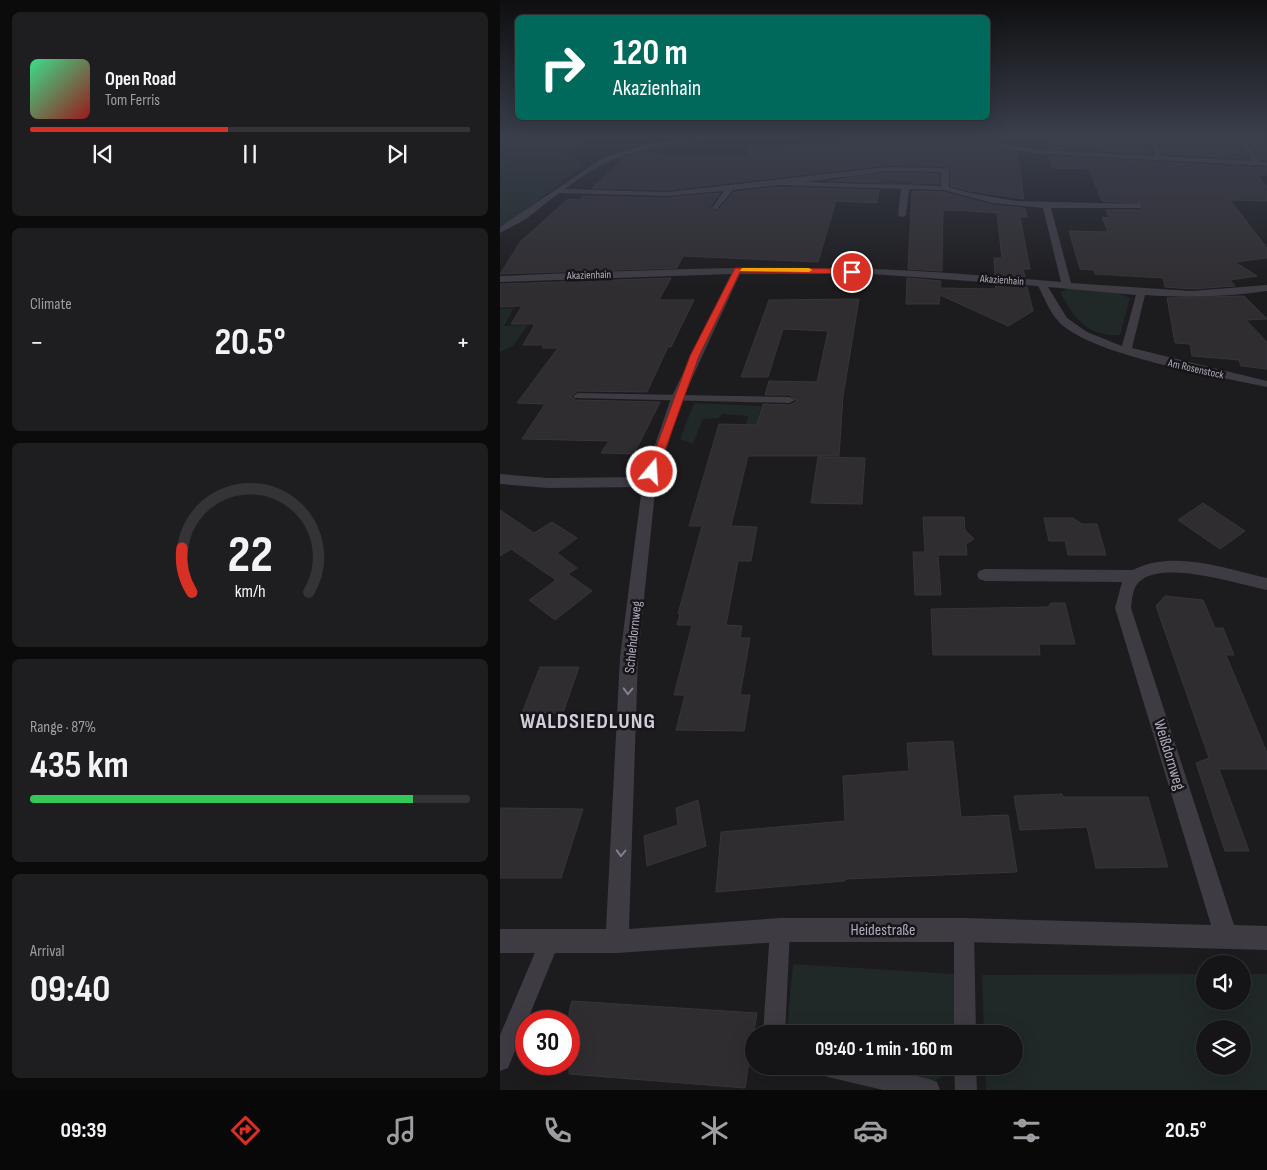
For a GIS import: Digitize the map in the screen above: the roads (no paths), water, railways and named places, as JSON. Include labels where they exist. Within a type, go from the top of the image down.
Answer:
[{"type":"street","points":[[500,230],[519,219],[561,188]]},
{"type":"street","points":[[557,191],[668,194],[730,188]]},
{"type":"street","points":[[716,208],[730,188]]},
{"type":"street","points":[[902,215],[905,188]]},
{"type":"street","points":[[940,188],[994,200],[1046,204],[1138,206]]},
{"type":"street","points":[[1046,204],[1067,286]]},
{"type":"street","points":[[1102,205],[1106,214]]},
{"type":"street","points":[[500,479],[548,484],[649,482],[678,398],[695,356],[737,270]]},
{"type":"street","name":"Akazienhain","points":[[500,279],[737,270],[924,274],[1141,293],[1222,294],[1267,288]]},
{"type":"street","name":"Am Rosenstock","points":[[1041,283],[1056,311],[1071,327],[1101,344],[1267,384]]},
{"type":"street","points":[[1126,351],[1141,293]]},
{"type":"street","name":"Schlehdornweg","points":[[617,941],[629,657],[649,482]]},
{"type":"street","points":[[985,576],[1136,576],[1160,568],[1174,567],[1198,569],[1267,584]]},
{"type":"street","name":"Weißdornweg","points":[[1136,576],[1124,593],[1123,608],[1226,937]]},
{"type":"street","name":"Heidestraße","points":[[500,942],[617,941],[780,930],[964,930],[1226,937],[1266,940]]},
{"type":"lane","points":[[578,396],[790,400]]},
{"type":"lane","points":[[775,1025],[780,930]]},
{"type":"lane","points":[[964,930],[965,1025]]},
{"type":"lane","points":[[500,1060],[549,942]]},
{"type":"lane","points":[[866,1075],[929,1090]]},
{"type":"lane","points":[[965,1075],[966,1090]]},
{"type":"district","name":"WALDSIEDLUNG","points":[[588,721]]}]
